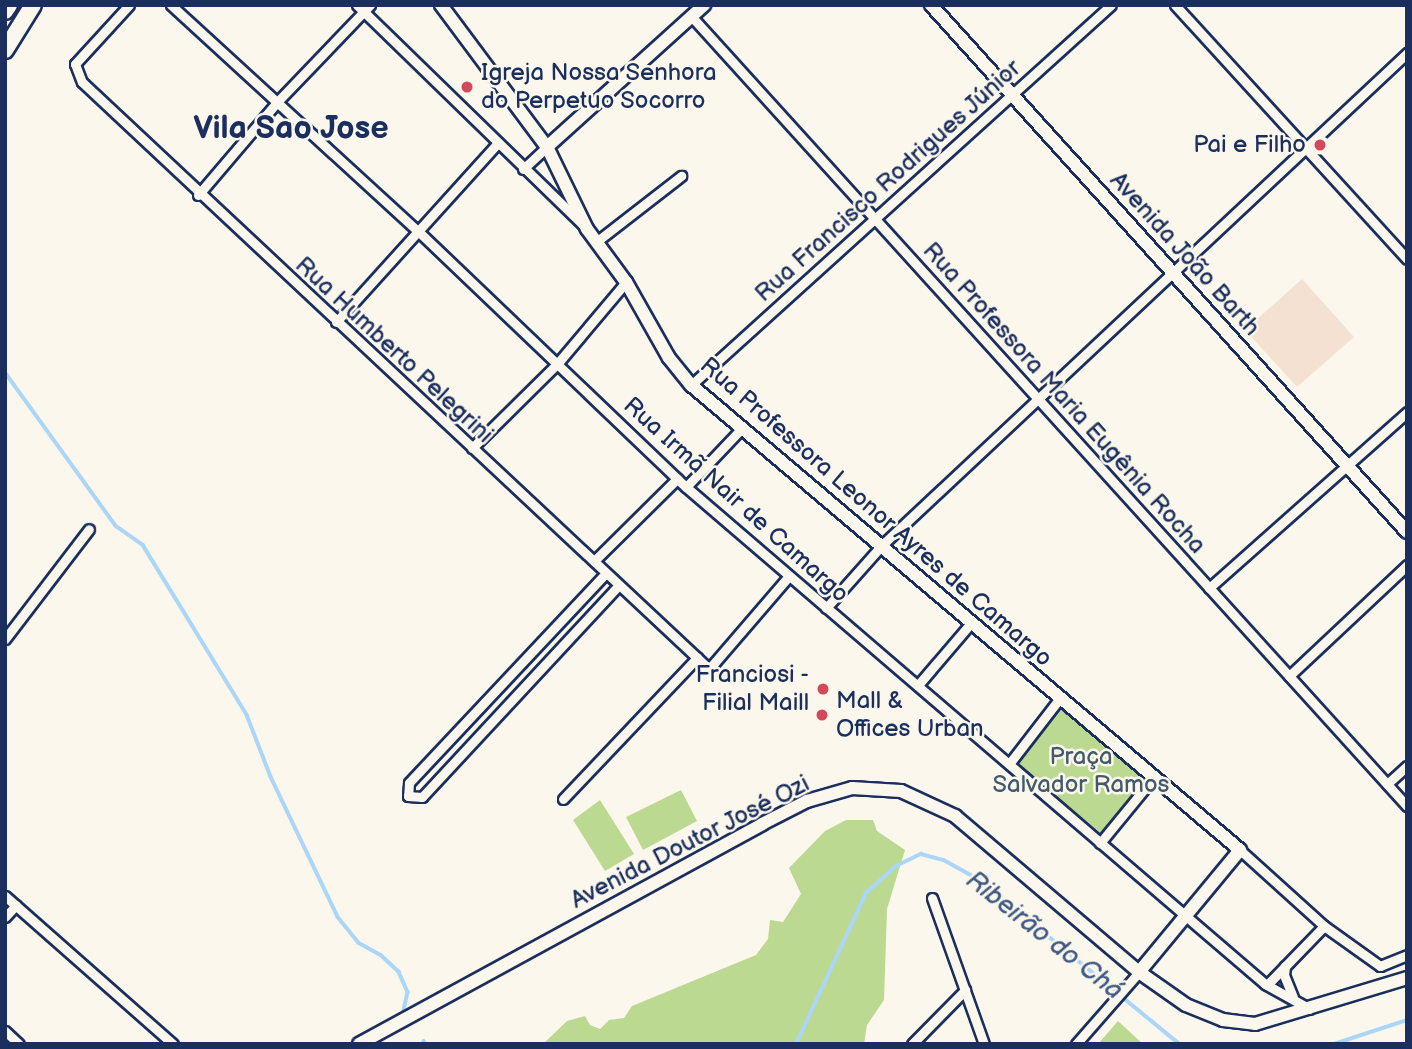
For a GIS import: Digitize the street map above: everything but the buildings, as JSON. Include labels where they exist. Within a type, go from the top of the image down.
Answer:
[{"type":"highway","points":[[5,11],[9,5]]},
{"type":"highway","points":[[5,50],[33,5]]},
{"type":"main road","name":"Rua Professora Leonor Ayres de Camargo","points":[[441,5],[547,147],[587,229],[626,282],[668,358],[691,385],[1240,850]]},
{"type":"main road","points":[[547,147],[704,5]]},
{"type":"main road","name":"Avenida João Barth","points":[[931,5],[1407,531]]},
{"type":"main road","name":"Avenida Doutor José Ozi","points":[[359,1044],[762,824],[807,801],[852,788],[901,791],[955,816],[1139,972],[1186,1005],[1223,1020],[1255,1024],[1407,978]]},
{"type":"main road","points":[[1139,972],[1240,850]]},
{"type":"street","name":"Rua Humberto Pelegrini","points":[[129,5],[75,64],[82,82],[198,195],[697,658]]},
{"type":"street","name":"Rua Irmã Nair de Camargo","points":[[171,5],[419,232],[677,479],[788,577],[1267,985],[1310,1009]]},
{"type":"street","name":"Rua Francisco Rodrigues Júnior","points":[[691,385],[1111,5]]},
{"type":"street","points":[[1175,5],[1407,259]]},
{"type":"street","points":[[198,195],[278,101],[364,7],[496,145],[587,229]]},
{"type":"street","name":"Rua Professora Maria Eugênia Rocha","points":[[692,17],[1407,806]]},
{"type":"street","points":[[826,608],[882,545],[1407,53]]},
{"type":"street","points":[[336,322],[496,145]]},
{"type":"street","points":[[523,169],[547,147]]},
{"type":"street","points":[[596,242],[681,176]]},
{"type":"street","points":[[472,448],[557,364],[626,282]]},
{"type":"street","points":[[1209,588],[1407,412]]},
{"type":"street","points":[[686,487],[742,428]]},
{"type":"street","points":[[594,561],[677,479]]},
{"type":"street","points":[[5,639],[89,530]]},
{"type":"street","points":[[1289,676],[1407,565]]},
{"type":"street","points":[[607,573],[408,783],[408,796],[422,797],[619,585]]},
{"type":"street","points":[[563,799],[697,658],[709,668],[788,577]]},
{"type":"street","points":[[918,685],[971,623]]},
{"type":"street","points":[[536,649],[549,660]]},
{"type":"street","points":[[1009,764],[1060,698]]},
{"type":"street","points":[[470,719],[482,730]]},
{"type":"street","points":[[1387,784],[1407,766]]},
{"type":"street","points":[[1100,843],[1154,777]]},
{"type":"street","name":"Rua Professora Leonor Ayres de Camargo","points":[[1240,850],[1324,926],[1380,966],[1407,955]]},
{"type":"street","points":[[5,896],[173,1044]]},
{"type":"street","points":[[932,898],[984,1044]]},
{"type":"street","points":[[5,917],[16,905]]},
{"type":"street","points":[[1267,985],[1324,926]]},
{"type":"street","points":[[1285,966],[1284,975],[1295,1000]]},
{"type":"street","points":[[1076,1044],[1139,972]]},
{"type":"street","points":[[912,1044],[965,990]]},
{"type":"street","points":[[5,1031],[19,1044]]},
{"type":"shaded area","points":[[1302,279],[1354,337],[1297,387],[1245,330]]},
{"type":"green space","name":"Praça Salvador Ramos","points":[[1061,709],[1146,777],[1101,833],[1016,764]]},
{"type":"green space","points":[[681,790],[697,821],[643,850],[626,817]]},
{"type":"green space","points":[[600,800],[634,854],[605,871],[573,820]]},
{"type":"green space","points":[[846,820],[873,820],[877,831],[905,850],[887,909],[884,1000],[867,1025],[864,1044],[543,1044],[567,1021],[585,1016],[590,1025],[600,1029],[609,1020],[624,1018],[632,1006],[756,955],[768,939],[770,920],[783,922],[801,894],[789,868],[825,831]]},
{"type":"green space","points":[[1118,1021],[1143,1044],[1098,1044]]},
{"type":"waterway","points":[[5,372],[116,526],[143,545],[247,715],[271,777],[338,917],[359,943],[381,955],[399,972],[408,992],[404,1011]]},
{"type":"waterway","name":"Ribeirão do Chá","points":[[796,1044],[866,893],[896,866],[921,854],[944,860],[980,880],[1180,1044]]},
{"type":"waterway","name":"Ribeirão do Chá","points":[[1334,1044],[1407,1020]]},
{"type":"place","name":"Igreja Nossa Senhora do Perpetuo Socorro","points":[[467,87]]},
{"type":"place","name":"Pai e Filho","points":[[1320,145]]},
{"type":"place","name":"Franciosi - Filial Maill","points":[[823,689]]},
{"type":"place","name":"Mall & Offices Urban","points":[[822,715]]},
{"type":"district","name":"Vila Sao Jose","points":[[291,129]]}]
